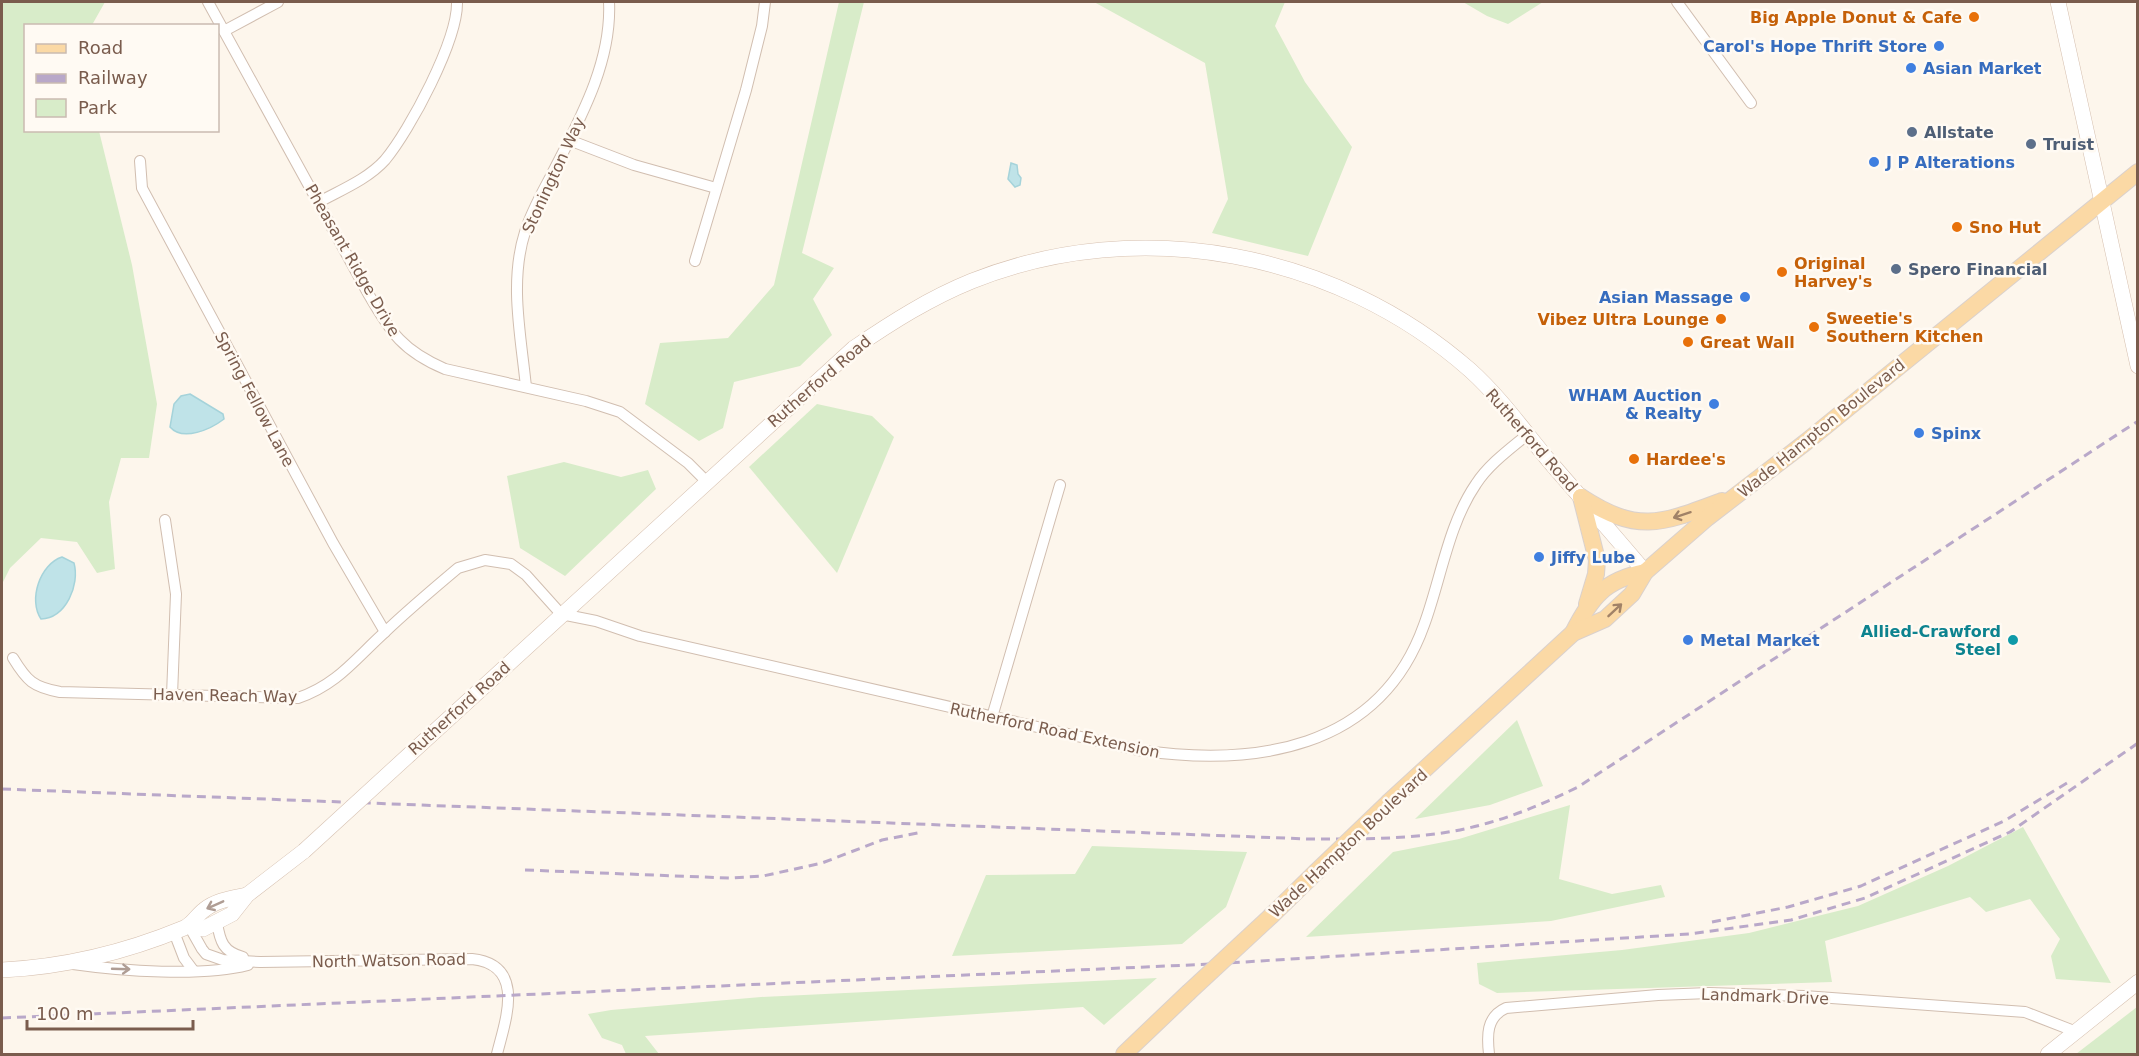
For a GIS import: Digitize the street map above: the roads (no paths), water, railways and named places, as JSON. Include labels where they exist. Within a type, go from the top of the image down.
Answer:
[{"type":"main road","name":"Wade Hampton Boulevard","points":[[1124,1054],[1389,802],[1573,633],[1605,619],[1632,594],[1645,573],[1737,495],[2138,171]]},
{"type":"main road","points":[[1581,497],[1607,514],[1629,522],[1645,523],[1671,519],[1737,495]]},
{"type":"main road","points":[[1581,497],[1597,560],[1596,574],[1587,604]]},
{"type":"main road","name":"Wade Hampton Boulevard","points":[[1573,633],[1587,604],[1620,577],[1645,573]]},
{"type":"street","name":"Pheasant Ridge Drive","points":[[208,2],[389,329],[402,345],[445,369],[526,387],[620,412],[654,436],[707,482]]},
{"type":"street","points":[[224,31],[279,2]]},
{"type":"street","points":[[319,202],[371,172],[396,144],[450,43],[457,2]]},
{"type":"street","name":"Stonington Way","points":[[526,387],[517,300],[519,254],[532,213],[590,96],[604,50],[609,23],[609,2]]},
{"type":"street","points":[[695,261],[746,90],[762,26],[765,2]]},
{"type":"street","points":[[1677,2],[1751,103]]},
{"type":"street","points":[[2058,2],[2138,366]]},
{"type":"street","points":[[569,140],[634,165],[716,188]]},
{"type":"street","name":"Spring Fellow Lane","points":[[140,161],[142,188],[333,543],[385,632]]},
{"type":"street","name":"Rutherford Road","points":[[189,926],[203,929],[232,915],[247,895],[304,851],[837,363],[898,318],[931,299],[973,281],[1064,255],[1113,249],[1169,249],[1243,257],[1309,275],[1361,297],[1408,324],[1468,369],[1511,412],[1645,573]]},
{"type":"street","name":"Rutherford Road Extension","points":[[561,614],[596,621],[640,636],[1138,750],[1203,758],[1240,757],[1273,752],[1335,730],[1375,701],[1405,665],[1424,626],[1467,497],[1489,468],[1528,434]]},
{"type":"street","points":[[992,717],[1060,485]]},
{"type":"street","points":[[165,520],[176,594],[172,695]]},
{"type":"street","name":"Haven Reach Way","points":[[13,658],[26,679],[40,688],[60,692],[298,698],[320,691],[342,674],[385,632],[458,568],[485,560],[511,564],[526,575],[561,614]]},
{"type":"street","name":"Rutherford Road","points":[[2,970],[63,963],[138,945],[189,926],[204,910],[216,903],[247,895]]},
{"type":"street","name":"North Watson Road","points":[[217,923],[221,943],[227,951],[260,962]]},
{"type":"street","name":"North Watson Road","points":[[189,926],[206,954],[223,960],[260,962],[480,960],[498,971],[508,992],[508,1017],[497,1054]]},
{"type":"street","points":[[174,932],[184,958],[193,970]]},
{"type":"street","name":"North Watson Road","points":[[63,963],[114,970],[229,970],[260,962]]},
{"type":"street","points":[[2048,1054],[2138,982]]},
{"type":"street","name":"Landmark Drive","points":[[1489,1054],[1487,1037],[1490,1023],[1494,1016],[1506,1008],[1669,994],[1804,996],[1998,1009],[2038,1015],[2074,1031]]},
{"type":"water","points":[[1011,163],[1017,165],[1021,178],[1020,185],[1015,187],[1008,179]]},
{"type":"water","points":[[190,394],[223,414],[224,419],[212,427],[189,434],[170,427],[174,404],[181,396]]},
{"type":"water","points":[[62,557],[74,563],[73,590],[58,613],[41,619],[36,602],[38,584],[48,567]]},
{"type":"railway","points":[[2,789],[1309,839],[1422,836],[1444,833],[1511,816],[1578,787],[2138,421]]},
{"type":"railway","points":[[2,1018],[1212,964],[1689,934],[1791,920],[1865,898],[2010,832],[2138,743]]},
{"type":"railway","points":[[1712,922],[1788,907],[1861,886],[2004,821],[2072,780]]},
{"type":"railway","points":[[525,870],[729,878],[763,876],[822,863],[882,840],[923,832]]},
{"type":"place","name":"Big Apple Donut & Cafe","points":[[1974,17]]},
{"type":"place","name":"Carol's Hope Thrift Store","points":[[1939,46]]},
{"type":"place","name":"Asian Market","points":[[1911,68]]},
{"type":"place","name":"Allstate","points":[[1912,132]]},
{"type":"place","name":"Truist","points":[[2031,144]]},
{"type":"place","name":"J P Alterations","points":[[1874,162]]},
{"type":"place","name":"Sno Hut","points":[[1957,227]]},
{"type":"place","name":"Spero Financial","points":[[1896,269]]},
{"type":"place","name":"Original Harvey's","points":[[1782,272]]},
{"type":"place","name":"Asian Massage","points":[[1745,297]]},
{"type":"place","name":"Vibez Ultra Lounge","points":[[1721,319]]},
{"type":"place","name":"Sweetie's Southern Kitchen","points":[[1814,327]]},
{"type":"place","name":"Great Wall","points":[[1688,342]]},
{"type":"place","name":"WHAM Auction & Realty","points":[[1714,404]]},
{"type":"place","name":"Spinx","points":[[1919,433]]},
{"type":"place","name":"Hardee's","points":[[1634,459]]},
{"type":"place","name":"Jiffy Lube","points":[[1539,557]]},
{"type":"place","name":"Metal Market","points":[[1688,640]]},
{"type":"place","name":"Allied-Crawford Steel","points":[[2013,640]]}]
